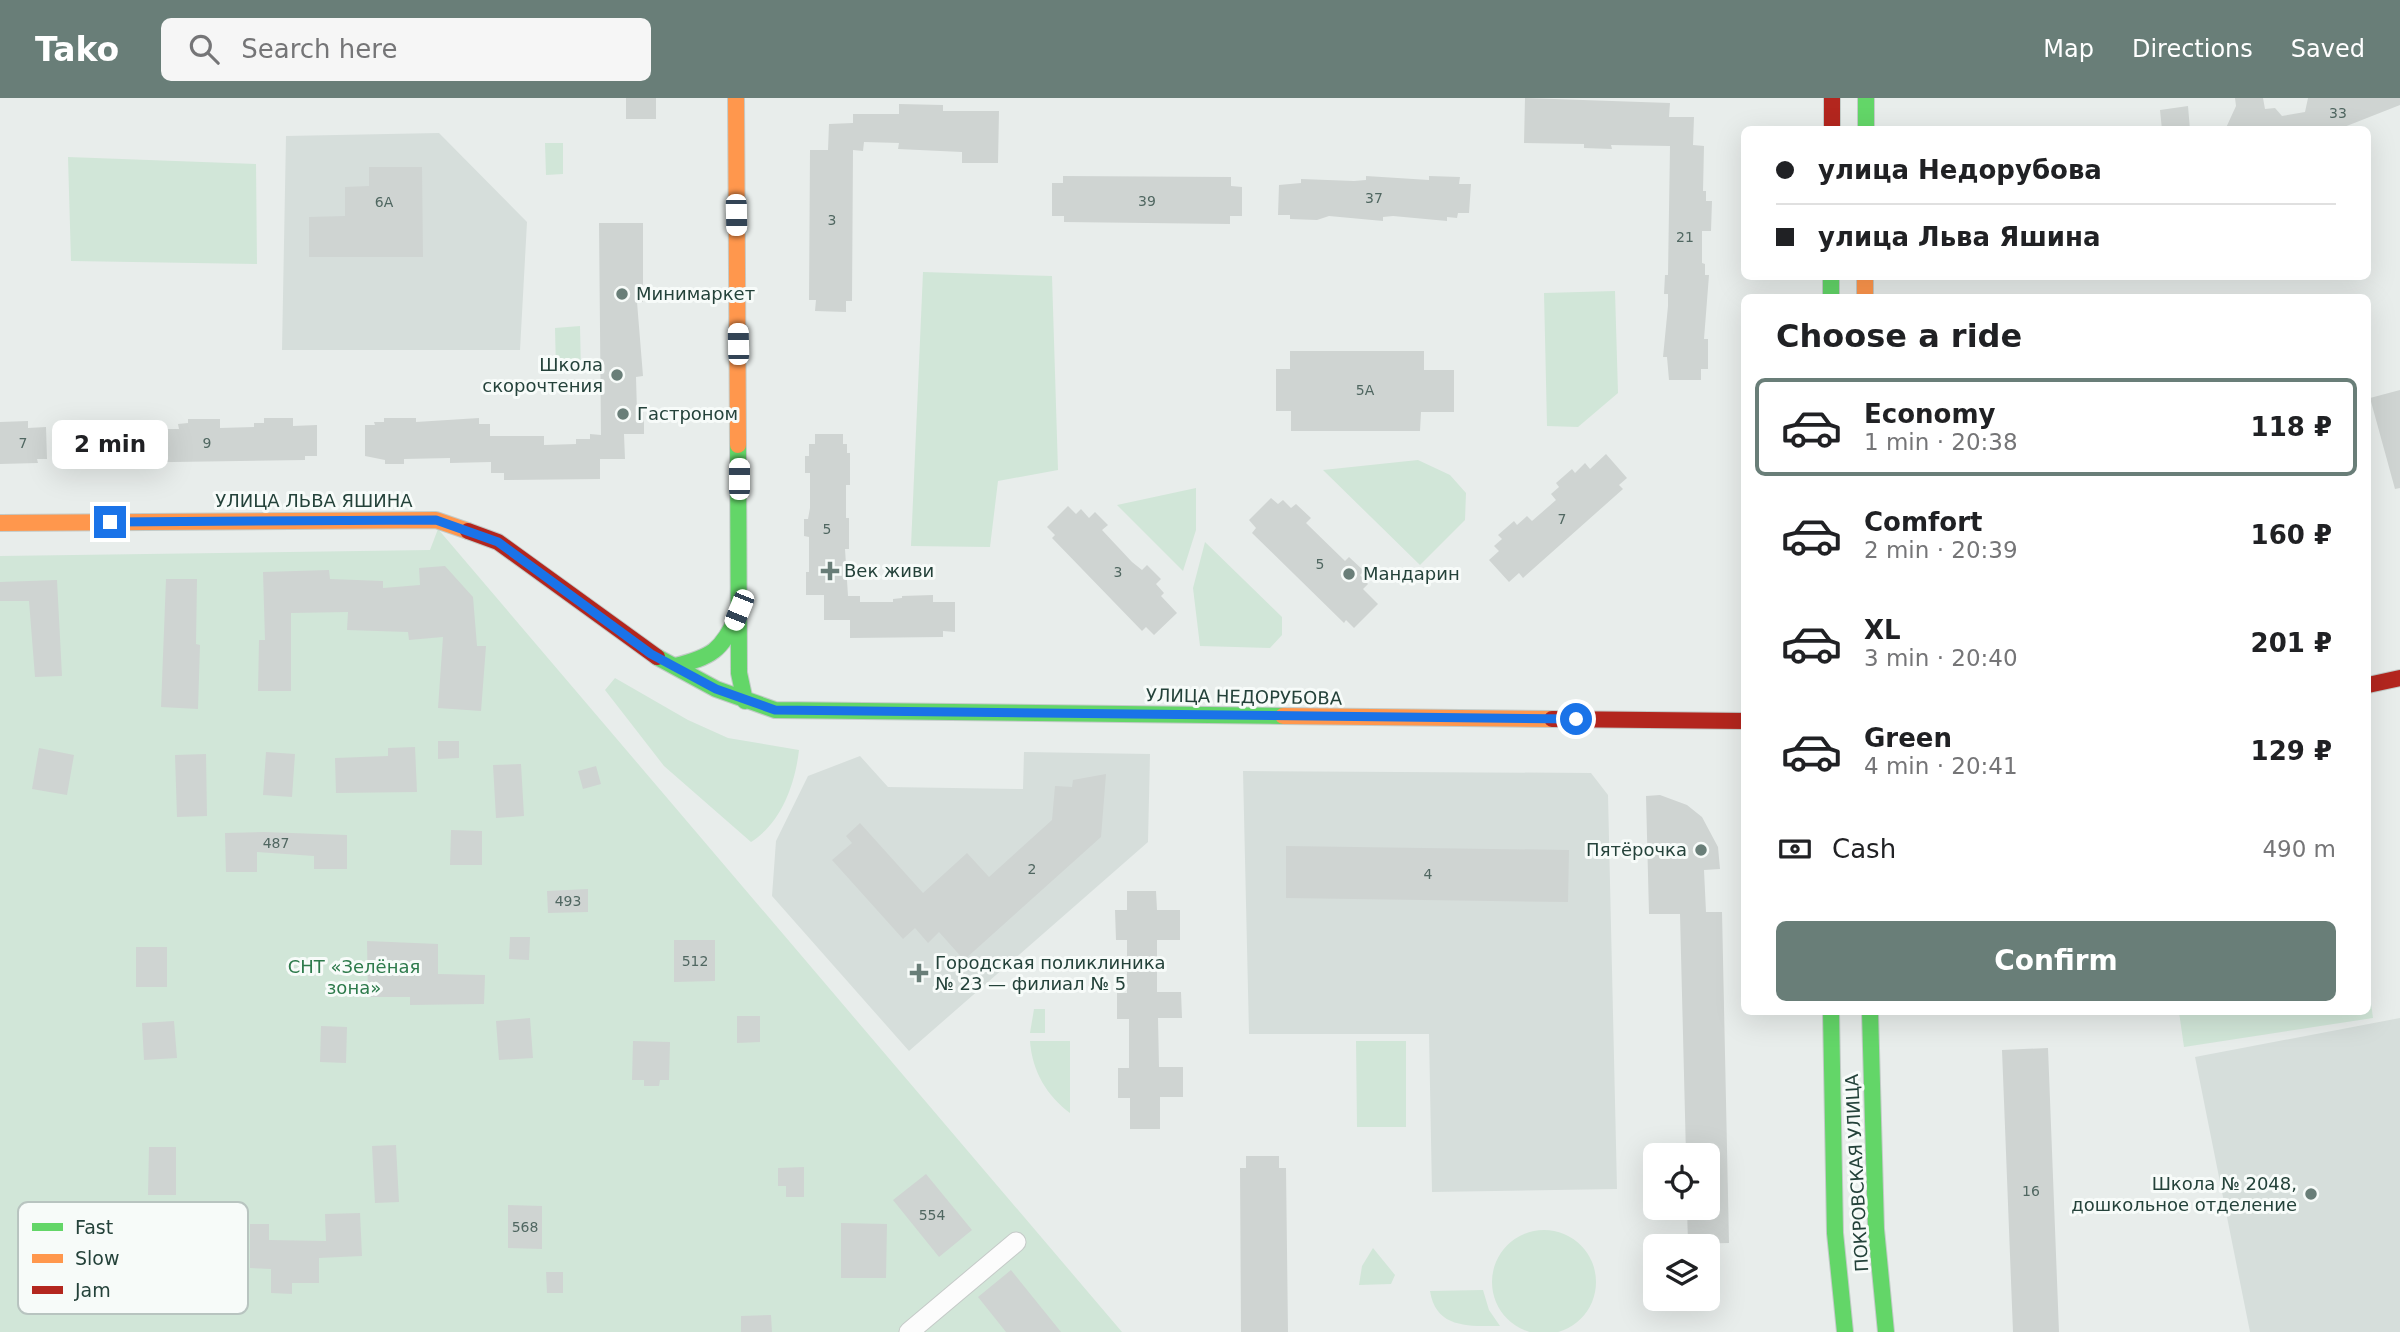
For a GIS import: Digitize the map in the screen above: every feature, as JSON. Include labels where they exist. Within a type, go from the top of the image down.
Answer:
[{"type":"street","points":[[736,98],[739,673],[745,701]]},
{"type":"street","points":[[1832,98],[1832,126]]},
{"type":"street","points":[[1866,98],[1866,126]]},
{"type":"street","name":"УЛИЦА ЛЬВА ЯШИНА","points":[[0,523],[436,520],[498,542],[651,654],[716,689],[745,701]]},
{"type":"street","points":[[675,666],[707,658],[725,645],[739,610]]},
{"type":"street","points":[[2371,684],[2400,678]]},
{"type":"street","name":"УЛИЦА НЕДОРУБОВА","points":[[745,701],[775,710],[1741,721]]},
{"type":"street","name":"ПОКРОВСКАЯ УЛИЦА","points":[[1831,1015],[1835,1233],[1845,1332]]},
{"type":"street","name":"ПОКРОВСКАЯ УЛИЦА","points":[[1870,1015],[1876,1229],[1886,1332]]},
{"type":"street","points":[[909,1332],[1016,1242]]},
{"type":"shaded area","points":[[439,133],[527,222],[520,350],[282,350],[286,136]]},
{"type":"shaded area","name":"Городская поликлиника № 23 — филиал № 5","points":[[1024,752],[1150,754],[1148,842],[909,1051],[772,896],[776,841],[808,776],[860,756],[888,787],[1023,789]]},
{"type":"shaded area","points":[[1243,771],[1591,773],[1608,795],[1617,1189],[1432,1192],[1429,1034],[1249,1034]]},
{"type":"shaded area","name":"Школа № 2048, дошкольное отделение","points":[[2400,1018],[2400,1332],[2250,1332],[2195,1057]]},
{"type":"green space","points":[[545,143],[563,143],[563,174],[546,175]]},
{"type":"green space","points":[[68,157],[256,164],[257,264],[71,261]]},
{"type":"green space","points":[[923,272],[1052,276],[1058,470],[998,481],[990,547],[911,546]]},
{"type":"green space","points":[[1615,291],[1618,393],[1578,427],[1547,426],[1544,293]]},
{"type":"green space","points":[[580,326],[581,371],[556,371],[555,328]]},
{"type":"green space","points":[[1418,460],[1450,475],[1466,493],[1465,520],[1420,565],[1323,470]]},
{"type":"green space","points":[[1196,488],[1196,530],[1183,571],[1117,505]]},
{"type":"green space","name":"СНТ «Зелёная зона»","points":[[438,529],[1122,1332],[0,1332],[0,556],[430,550]]},
{"type":"green space","points":[[1205,542],[1282,617],[1282,635],[1270,648],[1200,646],[1193,588]]},
{"type":"green space","points":[[615,678],[688,720],[728,738],[799,750],[785,802],[762,834],[751,842],[664,766],[605,690]]},
{"type":"green space","points":[[2371,1003],[2373,1018],[2184,1047],[2179,1015],[2371,1015]]},
{"type":"green space","points":[[1034,1009],[1045,1009],[1045,1033],[1030,1033]]},
{"type":"green space","points":[[1030,1041],[1070,1041],[1070,1113],[1054,1099],[1042,1082],[1034,1063]]},
{"type":"green space","points":[[1356,1041],[1406,1041],[1406,1127],[1357,1127]]},
{"type":"green space","points":[[1534,1231],[1554,1231],[1573,1238],[1588,1253],[1595,1272],[1595,1292],[1588,1311],[1573,1326],[1554,1333],[1534,1333],[1515,1326],[1500,1311],[1493,1292],[1493,1272],[1500,1253],[1515,1238]]},
{"type":"green space","points":[[1373,1248],[1395,1275],[1391,1284],[1359,1285],[1362,1266]]},
{"type":"green space","points":[[1483,1290],[1489,1310],[1500,1326],[1466,1325],[1447,1319],[1433,1303],[1430,1291]]},
{"type":"building","points":[[626,98],[656,98],[656,119],[626,119]]},
{"type":"building","points":[[1525,98],[1670,103],[1669,117],[1694,117],[1693,145],[1704,146],[1703,191],[1706,191],[1706,201],[1712,201],[1711,231],[1702,231],[1702,263],[1705,264],[1705,275],[1709,275],[1704,339],[1708,339],[1708,369],[1701,369],[1701,380],[1669,380],[1667,357],[1663,357],[1668,306],[1668,294],[1664,294],[1665,275],[1668,275],[1670,146],[1611,145],[1612,149],[1584,148],[1584,144],[1524,143]]},
{"type":"building","points":[[2235,98],[2263,98],[2265,109],[2275,108],[2282,116],[2305,112],[2308,98],[2400,98],[2400,105],[2347,126],[2227,126],[2236,106]]},
{"type":"building","points":[[899,104],[943,105],[943,111],[999,111],[998,163],[962,163],[962,152],[898,149],[899,143],[864,142],[863,151],[853,150],[852,301],[846,301],[846,312],[815,311],[816,300],[809,300],[810,150],[828,150],[829,124],[853,123],[853,114],[899,114]]},
{"type":"building","points":[[2188,106],[2190,126],[2162,126],[2160,110]]},
{"type":"building","points":[[369,167],[422,167],[423,257],[309,257],[309,217],[345,216],[345,187],[369,186]]},
{"type":"building","points":[[1063,176],[1231,177],[1231,186],[1242,187],[1242,216],[1230,216],[1230,224],[1064,222],[1064,216],[1052,216],[1052,183],[1063,183]]},
{"type":"building","points":[[1366,176],[1429,180],[1429,176],[1460,177],[1459,184],[1471,184],[1469,213],[1458,213],[1457,218],[1447,217],[1447,221],[1393,216],[1383,217],[1383,221],[1329,216],[1317,220],[1290,219],[1290,215],[1278,215],[1279,185],[1301,183],[1301,179],[1366,180]]},
{"type":"building","points":[[599,223],[643,223],[643,302],[637,302],[643,376],[636,377],[637,412],[644,412],[644,434],[624,434],[625,459],[600,459],[600,479],[504,480],[504,473],[491,473],[491,462],[450,463],[450,458],[404,459],[404,464],[385,464],[385,460],[365,456],[365,425],[384,422],[384,418],[416,418],[416,422],[479,418],[479,424],[490,424],[490,436],[544,436],[544,445],[576,444],[576,439],[590,439],[590,434],[601,435]]},
{"type":"building","points":[[1290,351],[1424,351],[1424,370],[1454,370],[1454,412],[1421,412],[1420,431],[1291,431],[1291,411],[1276,411],[1276,369],[1290,369]]},
{"type":"building","points":[[2400,390],[2400,488],[2395,489],[2371,398]]},
{"type":"building","points":[[264,418],[293,418],[293,426],[317,425],[317,456],[305,456],[305,460],[108,463],[108,458],[97,458],[97,426],[144,421],[145,429],[179,429],[178,424],[188,423],[188,419],[220,419],[220,428],[254,427],[254,423],[264,423]]},
{"type":"building","points":[[28,421],[28,428],[46,427],[47,459],[37,459],[38,463],[0,464],[0,422]]},
{"type":"building","points":[[815,434],[843,434],[843,444],[847,444],[847,453],[850,453],[850,485],[846,485],[849,549],[845,549],[848,596],[860,596],[860,602],[893,602],[893,599],[902,596],[933,595],[933,602],[955,602],[955,632],[943,631],[943,637],[850,638],[850,620],[824,620],[824,595],[806,595],[809,537],[804,536],[804,519],[808,519],[810,508],[810,473],[805,473],[805,456],[809,456],[809,444],[815,444]]},
{"type":"building","points":[[1606,454],[1627,478],[1619,485],[1623,489],[1523,578],[1519,573],[1509,582],[1489,560],[1499,551],[1494,546],[1502,539],[1498,535],[1514,521],[1517,525],[1527,516],[1532,521],[1556,500],[1551,494],[1559,487],[1556,483],[1572,469],[1575,473],[1585,463],[1590,469]]},
{"type":"building","points":[[1271,498],[1278,504],[1283,500],[1291,508],[1296,504],[1311,518],[1306,523],[1345,561],[1349,557],[1364,571],[1360,575],[1368,584],[1363,589],[1378,604],[1354,628],[1346,620],[1344,623],[1252,533],[1256,528],[1249,520]]},
{"type":"building","points":[[1068,506],[1076,514],[1081,509],[1089,518],[1095,512],[1108,525],[1102,530],[1132,562],[1142,570],[1147,565],[1161,579],[1156,584],[1164,593],[1161,596],[1177,613],[1154,635],[1146,627],[1142,631],[1052,538],[1055,535],[1047,527]]},
{"type":"building","points":[[445,566],[473,597],[477,646],[486,646],[481,711],[438,708],[443,637],[409,640],[408,632],[347,630],[348,612],[291,613],[291,691],[258,691],[259,640],[265,640],[263,572],[329,570],[330,579],[383,581],[383,588],[420,585],[419,568]]},
{"type":"building","points":[[166,579],[197,579],[196,644],[200,645],[198,709],[161,707]]},
{"type":"building","points":[[57,580],[62,676],[35,677],[29,601],[0,601],[0,582]]},
{"type":"building","points":[[438,741],[459,741],[459,758],[438,759]]},
{"type":"building","points":[[415,747],[417,792],[336,793],[335,758],[388,756],[388,748]]},
{"type":"building","points":[[39,748],[74,755],[67,795],[32,789]]},
{"type":"building","points":[[266,752],[295,754],[292,797],[263,795]]},
{"type":"building","points":[[206,754],[207,816],[177,817],[175,755]]},
{"type":"building","points":[[521,764],[524,816],[496,818],[493,765]]},
{"type":"building","points":[[596,766],[601,784],[583,789],[578,771]]},
{"type":"building","name":"Городская поликлиника № 23 — филиал № 5","points":[[1106,774],[1101,837],[964,960],[939,932],[928,943],[915,928],[903,939],[832,860],[852,843],[846,836],[860,823],[923,893],[967,853],[989,877],[1052,820],[1055,786],[1072,787],[1073,780]]},
{"type":"building","points":[[1660,795],[1687,805],[1702,817],[1718,847],[1720,869],[1704,870],[1706,912],[1722,912],[1729,1243],[1720,1243],[1720,1234],[1688,1234],[1687,1220],[1720,1220],[1720,1143],[1686,1143],[1680,914],[1649,914],[1646,796]]},
{"type":"building","points":[[451,830],[482,831],[482,865],[450,865]]},
{"type":"building","points":[[225,833],[347,835],[347,869],[314,869],[314,856],[257,852],[257,872],[226,872]]},
{"type":"building","points":[[1286,846],[1569,850],[1568,902],[1286,898]]},
{"type":"building","points":[[588,889],[588,912],[548,913],[547,891]]},
{"type":"building","points":[[1127,891],[1156,891],[1157,910],[1180,910],[1180,940],[1157,940],[1157,992],[1181,992],[1182,1018],[1158,1018],[1159,1067],[1183,1067],[1183,1097],[1160,1097],[1160,1129],[1130,1129],[1130,1098],[1118,1098],[1118,1068],[1129,1068],[1129,1019],[1117,1019],[1117,993],[1127,993],[1127,940],[1116,940],[1115,910],[1127,910]]},
{"type":"building","points":[[510,937],[530,937],[529,960],[509,959]]},
{"type":"building","points":[[674,940],[715,940],[715,981],[674,982]]},
{"type":"building","points":[[367,941],[438,944],[438,974],[485,975],[484,1004],[410,1005],[410,997],[368,997]]},
{"type":"building","points":[[136,947],[167,947],[167,987],[136,987]]},
{"type":"building","points":[[737,1016],[760,1016],[760,1042],[737,1043]]},
{"type":"building","points":[[530,1018],[533,1058],[499,1060],[496,1021]]},
{"type":"building","points":[[174,1021],[177,1058],[144,1060],[142,1023]]},
{"type":"building","points":[[321,1026],[347,1027],[346,1063],[320,1062]]},
{"type":"building","points":[[633,1041],[670,1042],[669,1080],[660,1080],[659,1086],[644,1086],[644,1080],[632,1080]]},
{"type":"building","points":[[2048,1048],[2059,1332],[2013,1332],[2002,1050]]},
{"type":"building","points":[[396,1145],[399,1202],[375,1203],[372,1146]]},
{"type":"building","points":[[149,1147],[176,1147],[176,1195],[148,1195]]},
{"type":"building","points":[[1246,1156],[1279,1156],[1279,1168],[1286,1168],[1288,1332],[1241,1332],[1240,1168],[1246,1168]]},
{"type":"building","points":[[804,1167],[804,1197],[786,1197],[786,1186],[778,1186],[778,1168]]},
{"type":"building","points":[[926,1174],[972,1230],[939,1257],[893,1200]]},
{"type":"building","points":[[508,1205],[542,1206],[542,1249],[508,1248]]},
{"type":"building","points":[[360,1213],[362,1256],[319,1258],[319,1283],[292,1283],[292,1294],[271,1293],[271,1269],[250,1268],[250,1224],[269,1224],[269,1240],[326,1241],[325,1214]]},
{"type":"building","points":[[841,1223],[887,1224],[886,1278],[841,1278]]},
{"type":"building","points":[[1011,1270],[1061,1332],[1006,1332],[978,1297]]},
{"type":"building","points":[[546,1272],[563,1272],[563,1293],[547,1293]]},
{"type":"building","points":[[771,1315],[772,1332],[741,1332],[741,1316]]},
{"type":"traffic: fast","points":[[1866,98],[1866,126]]},
{"type":"traffic: fast","points":[[1831,280],[1831,294]]},
{"type":"traffic: fast","points":[[738,445],[739,673],[745,701]]},
{"type":"traffic: fast","points":[[675,666],[714,651],[726,637],[737,616]]},
{"type":"traffic: fast","points":[[657,657],[716,689],[775,710],[1283,716]]},
{"type":"traffic: fast","points":[[1831,1015],[1835,1233],[1845,1332]]},
{"type":"traffic: fast","points":[[1870,1015],[1876,1229],[1886,1332]]},
{"type":"traffic: slow","points":[[736,98],[738,445]]},
{"type":"traffic: slow","points":[[1865,280],[1865,294]]},
{"type":"traffic: slow","points":[[0,523],[436,520],[468,531]]},
{"type":"traffic: slow","points":[[1283,716],[1552,719]]},
{"type":"traffic: jam","points":[[1832,98],[1832,126]]},
{"type":"traffic: jam","points":[[468,531],[498,542],[657,657]]},
{"type":"traffic: jam","points":[[2371,684],[2400,678]]},
{"type":"traffic: jam","points":[[1552,719],[1741,721]]},
{"type":"place","name":"Минимаркет","points":[[622,294]]},
{"type":"place","name":"Школа скорочтения","points":[[617,375]]},
{"type":"place","name":"Гастроном","points":[[623,414]]},
{"type":"place","name":"Век живи","points":[[830,571]]},
{"type":"place","name":"Мандарин","points":[[1349,574]]},
{"type":"place","name":"Пятёрочка","points":[[1701,850]]},
{"type":"place","name":"Городская поликлиника № 23 — филиал № 5","points":[[919,973]]},
{"type":"place","name":"Школа № 2048, дошкольное отделение","points":[[2311,1194]]},
{"type":"route","points":[[110,522],[436,520],[479,533],[498,542],[651,654],[716,689],[775,710],[1576,719]]}]
